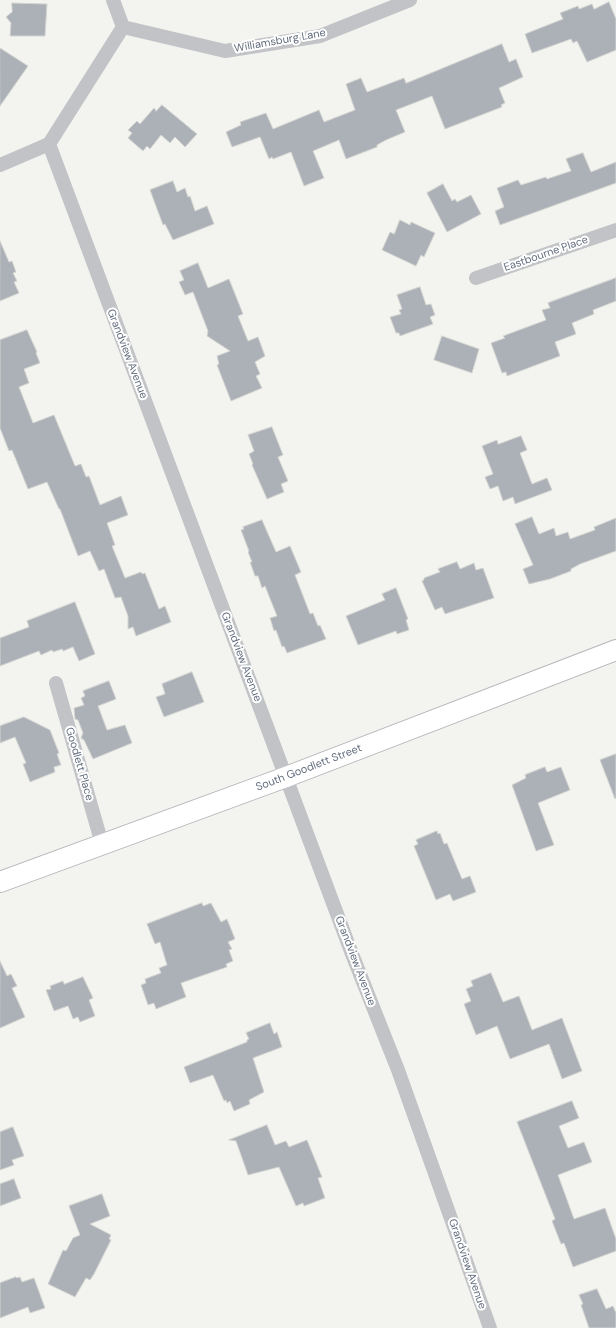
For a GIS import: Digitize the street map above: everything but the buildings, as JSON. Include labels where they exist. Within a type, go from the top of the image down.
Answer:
[{"type":"main road","name":"South Goodlett Street","points":[[0,882],[286,777],[616,650]]},
{"type":"street","points":[[0,165],[49,144],[123,27],[113,0]]},
{"type":"street","name":"Williamsburg Lane","points":[[123,27],[225,51],[320,36],[410,0]]},
{"type":"street","name":"Grandview Avenue","points":[[49,144],[363,982],[398,1070],[490,1328]]},
{"type":"street","name":"Eastbourne Place","points":[[476,278],[616,230]]},
{"type":"street","name":"Goodlett Place","points":[[56,683],[102,844]]}]
